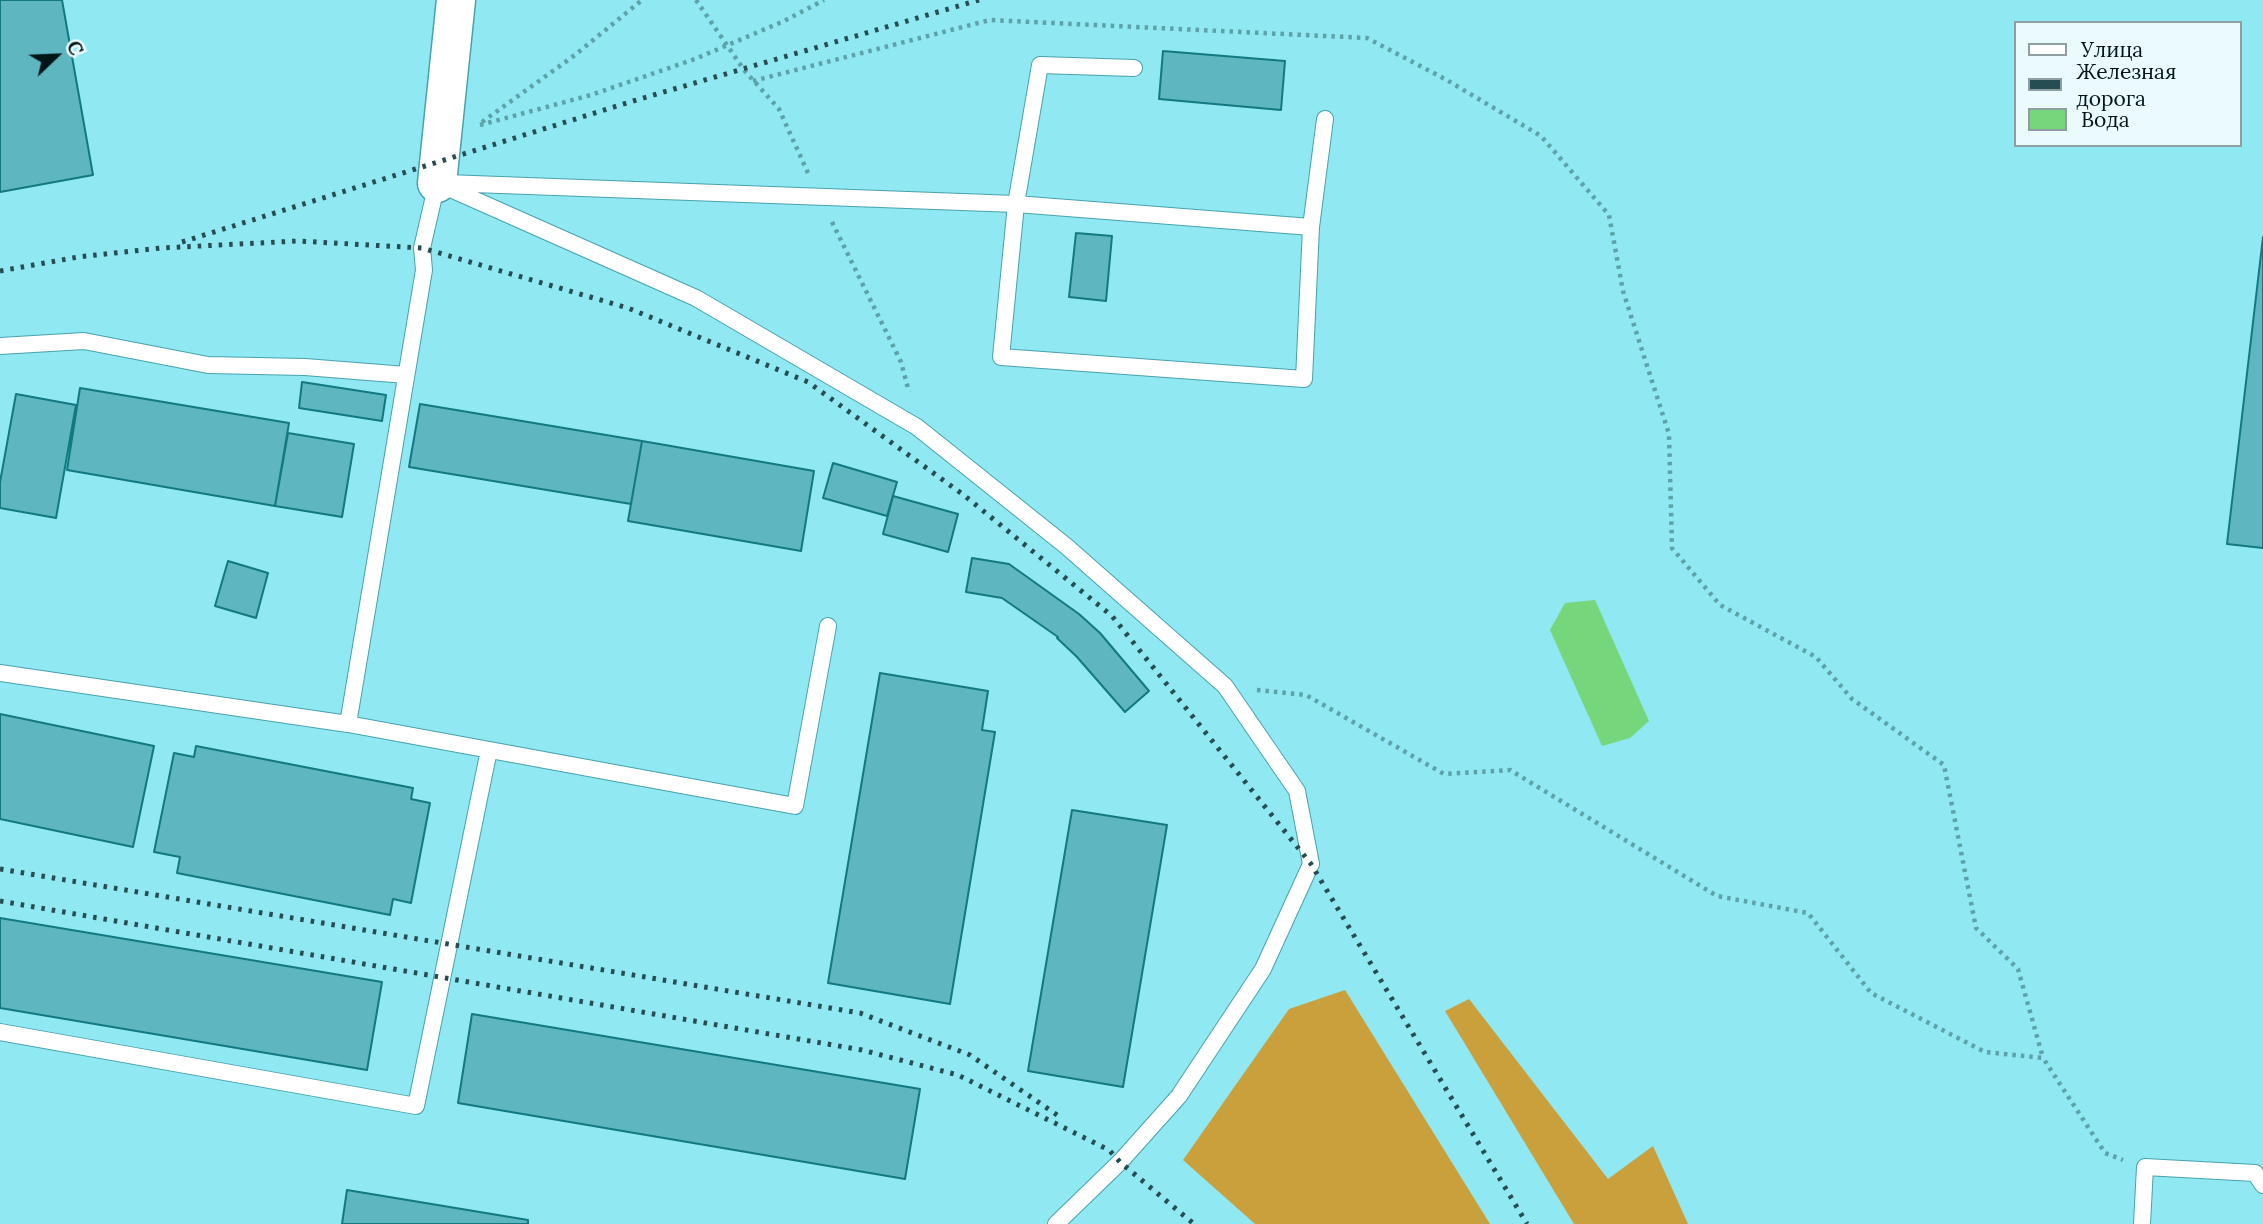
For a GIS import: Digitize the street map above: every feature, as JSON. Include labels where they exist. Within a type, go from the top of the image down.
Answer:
[{"type":"street","points":[[437,183],[456,0]]},
{"type":"lane","points":[[1134,68],[1040,65],[1016,204],[1001,357],[1304,379],[1311,228],[1325,119]]},
{"type":"lane","points":[[437,183],[1016,204],[1311,228]]},
{"type":"lane","points":[[348,724],[424,270],[422,248],[437,183]]},
{"type":"lane","points":[[437,183],[696,298],[917,427],[1066,546],[1225,686],[1297,791],[1311,864],[1263,969],[1179,1096],[1120,1163],[1056,1224]]},
{"type":"lane","points":[[0,346],[84,341],[208,365],[305,367],[406,375]]},
{"type":"lane","points":[[0,673],[348,724],[795,806],[828,626]]},
{"type":"lane","points":[[0,1032],[416,1106],[489,750]]},
{"type":"lane","points":[[2143,1224],[2145,1167],[2255,1173],[2263,1185]]},
{"type":"path","points":[[642,0],[575,55],[476,127],[591,95],[695,60],[784,21],[824,0]]},
{"type":"path","points":[[753,81],[990,20],[1367,38],[1445,79],[1541,136],[1609,215],[1622,292],[1669,434],[1672,548],[1720,605],[1816,657],[1852,699],[1944,765],[1976,928],[2018,969],[2043,1058],[2105,1153],[2145,1167]]},
{"type":"path","points":[[1225,686],[1306,695],[1444,774],[1510,770],[1717,896],[1808,913],[1871,993],[1985,1052],[2043,1058]]},
{"type":"shaded area","points":[[1345,990],[1490,1224],[1255,1224],[1183,1160],[1289,1009]]},
{"type":"shaded area","points":[[1469,999],[1608,1179],[1653,1146],[1688,1224],[1574,1224],[1445,1011]]},
{"type":"water","points":[[1595,600],[1649,721],[1630,738],[1602,746],[1550,630],[1565,603]]},
{"type":"building","points":[[0,0],[62,0],[93,175],[0,192]]},
{"type":"building","points":[[1163,51],[1285,61],[1281,110],[1159,99]]},
{"type":"building","points":[[1076,233],[1112,236],[1106,301],[1069,297]]},
{"type":"building","points":[[2263,237],[2263,548],[2227,544]]},
{"type":"building","points":[[302,382],[386,395],[382,421],[299,408]]},
{"type":"building","points":[[80,388],[289,423],[275,506],[67,470]]},
{"type":"building","points":[[16,394],[76,405],[56,518],[0,508],[0,482]]},
{"type":"building","points":[[420,404],[642,441],[631,504],[409,467]]},
{"type":"building","points":[[288,433],[354,444],[342,517],[275,506]]},
{"type":"building","points":[[642,441],[814,471],[801,551],[628,521]]},
{"type":"building","points":[[833,463],[897,482],[887,516],[823,498]]},
{"type":"building","points":[[893,496],[958,514],[948,552],[883,534]]},
{"type":"building","points":[[972,558],[1009,564],[1079,614],[1100,633],[1149,691],[1125,712],[1058,637],[1002,598],[966,592]]},
{"type":"building","points":[[228,561],[268,573],[256,618],[215,606]]},
{"type":"building","points":[[880,673],[988,691],[982,730],[995,732],[950,1004],[828,983]]},
{"type":"building","points":[[0,714],[154,746],[133,847],[0,819]]},
{"type":"building","points":[[196,746],[413,788],[411,799],[430,803],[411,903],[393,899],[390,915],[177,873],[180,857],[154,852],[174,753],[194,757]]},
{"type":"building","points":[[1072,810],[1167,825],[1123,1087],[1028,1071]]},
{"type":"building","points":[[0,918],[382,982],[367,1070],[0,1008]]},
{"type":"building","points":[[472,1014],[920,1089],[905,1179],[458,1103]]},
{"type":"building","points":[[347,1190],[528,1220],[528,1224],[342,1224]]},
{"type":"railway","points":[[182,242],[633,101],[979,0]]},
{"type":"railway","points":[[0,271],[78,257],[161,248],[298,241],[422,248],[628,308],[808,382],[965,496],[1112,616],[1311,864],[1527,1224]]},
{"type":"railway","points":[[0,869],[860,1013],[970,1055],[1060,1117]]},
{"type":"railway","points":[[0,901],[862,1050],[958,1075],[1109,1150],[1194,1224]]}]
